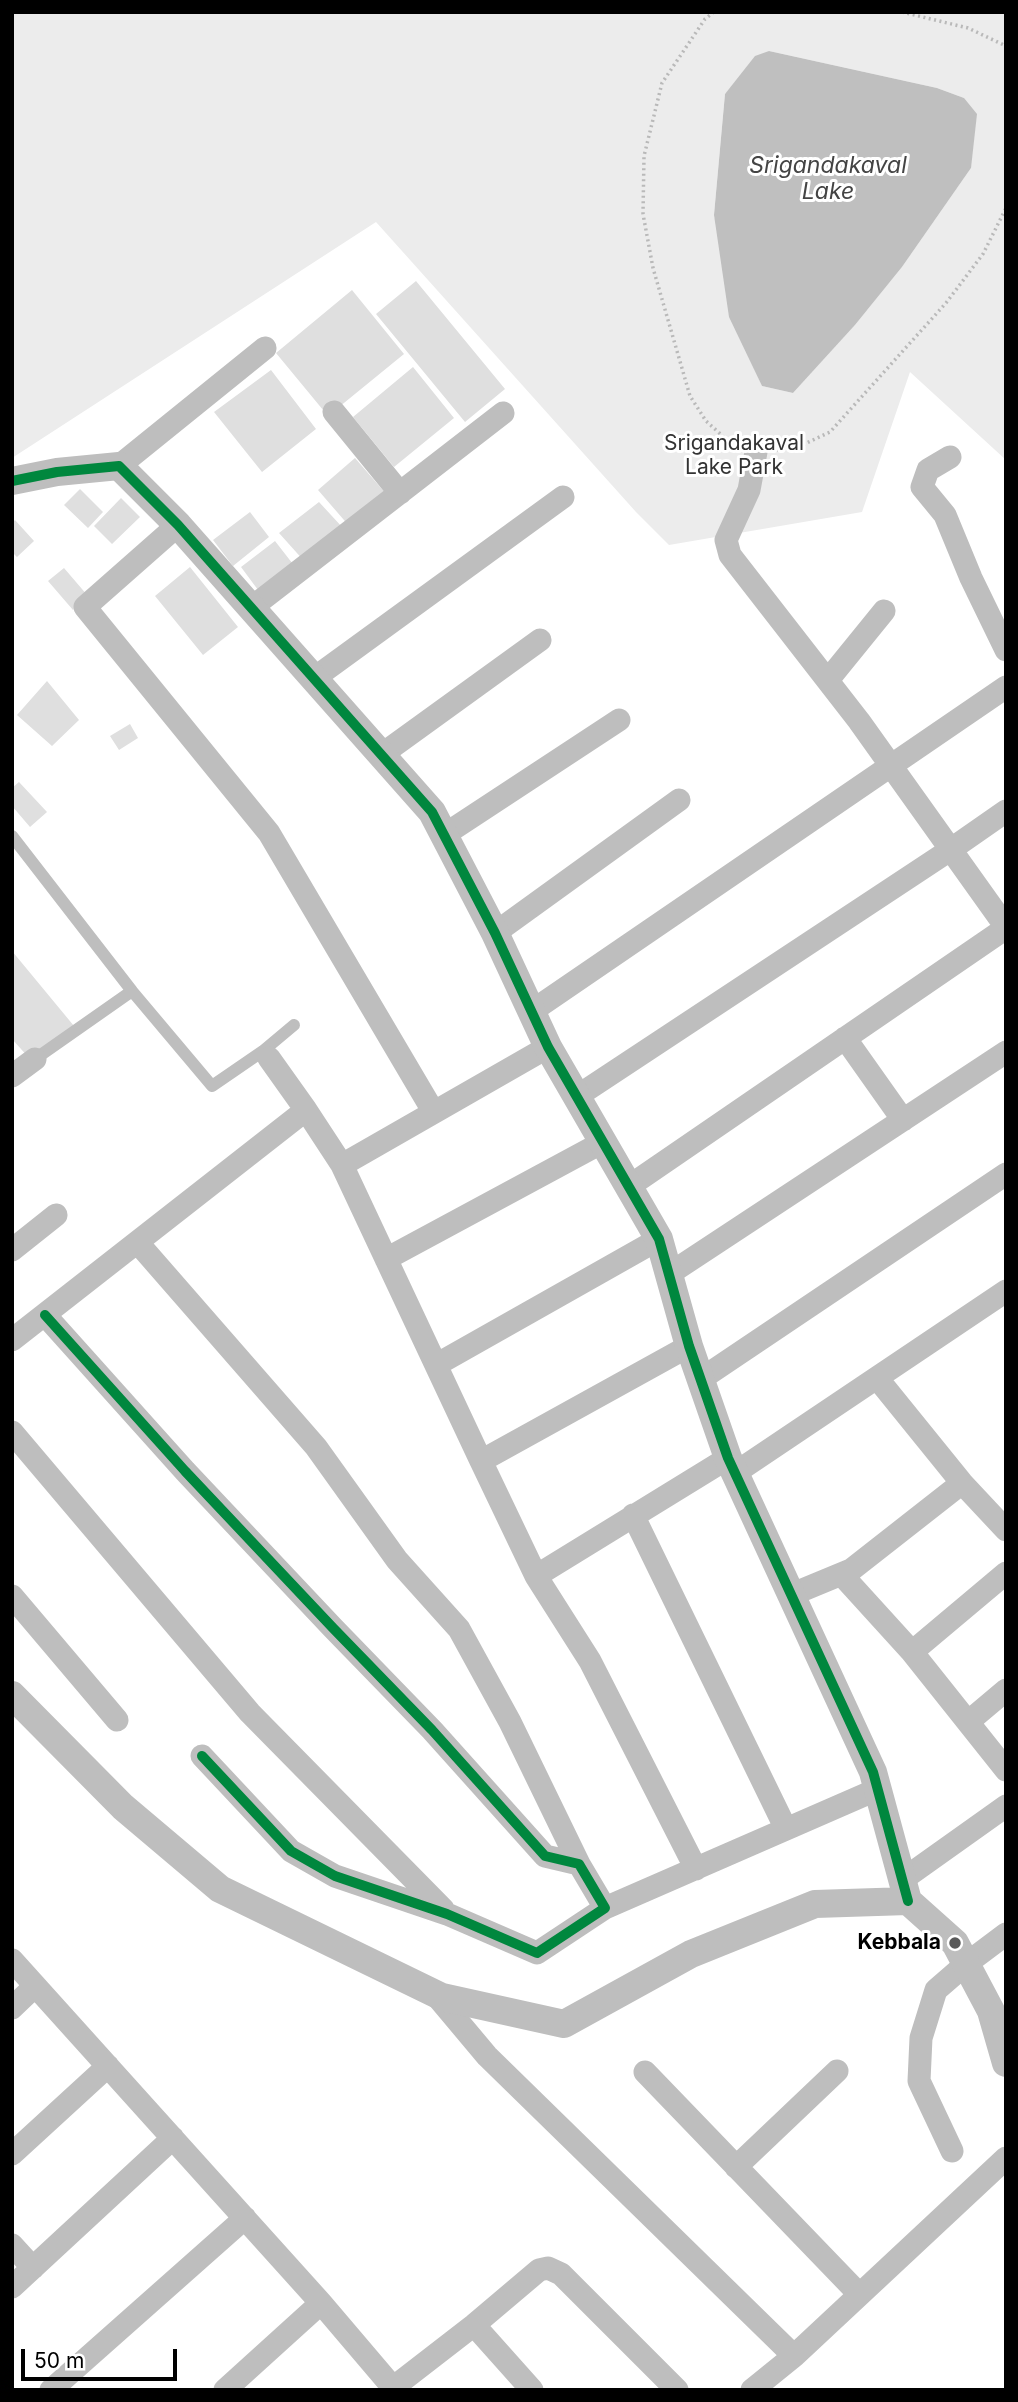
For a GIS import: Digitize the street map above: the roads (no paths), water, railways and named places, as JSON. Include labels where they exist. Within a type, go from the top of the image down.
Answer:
[{"type":"street","points":[[12,481],[57,472],[119,466],[265,348]]},
{"type":"street","points":[[334,412],[400,493]]},
{"type":"street","points":[[251,608],[503,413]]},
{"type":"street","points":[[628,1186],[1006,928],[828,680],[730,555],[726,540],[749,490],[757,452]]},
{"type":"street","points":[[950,457],[928,470],[922,486],[945,516],[1006,650]]},
{"type":"street","points":[[119,466],[178,525],[432,812],[495,933],[548,1047],[659,1239],[689,1346],[732,1465],[873,1772],[905,1891],[956,1943],[991,2011],[1006,2063]]},
{"type":"street","points":[[313,678],[563,497]]},
{"type":"street","points":[[178,525],[85,607],[269,833],[433,1111]]},
{"type":"street","points":[[828,680],[884,611]]},
{"type":"street","points":[[381,755],[541,640]]},
{"type":"street","points":[[531,1011],[891,766],[1005,682]]},
{"type":"street","points":[[444,835],[619,720]]},
{"type":"street","points":[[495,933],[679,800]]},
{"type":"street","points":[[576,1097],[1006,811]]},
{"type":"street","points":[[845,1038],[903,1120]]},
{"type":"street","points":[[342,1165],[548,1047]]},
{"type":"street","points":[[669,1274],[1006,1052]]},
{"type":"street","points":[[266,1054],[342,1165],[536,1576],[590,1661],[696,1869]]},
{"type":"street","points":[[12,1076],[35,1059]]},
{"type":"street","points":[[12,1340],[306,1110]]},
{"type":"street","points":[[386,1259],[603,1142]]},
{"type":"street","points":[[701,1379],[1006,1174]]},
{"type":"street","points":[[12,1250],[56,1215]]},
{"type":"street","points":[[436,1365],[659,1239]]},
{"type":"street","points":[[138,1243],[316,1447],[397,1560],[459,1629],[510,1722],[579,1864],[605,1908]]},
{"type":"street","points":[[536,1576],[633,1515],[732,1465],[877,1378],[1006,1291]]},
{"type":"street","points":[[45,1315],[332,1628],[432,1730],[545,1857],[579,1864]]},
{"type":"street","points":[[481,1461],[689,1346]]},
{"type":"street","points":[[877,1378],[961,1483],[1006,1530]]},
{"type":"street","points":[[12,1432],[250,1713],[447,1914]]},
{"type":"street","points":[[793,1594],[842,1575],[961,1483]]},
{"type":"street","points":[[633,1515],[786,1829]]},
{"type":"street","points":[[912,1652],[1006,1573]]},
{"type":"street","points":[[842,1575],[912,1652],[1006,1770]]},
{"type":"street","points":[[12,1596],[117,1720]]},
{"type":"street","points":[[968,1722],[1006,1689]]},
{"type":"street","points":[[12,1695],[123,1807],[220,1889],[442,1997],[564,2024],[691,1954],[815,1905],[905,1891],[1006,1806]]},
{"type":"street","points":[[202,1756],[291,1851],[335,1876],[447,1914],[537,1953],[605,1908],[878,1789]]},
{"type":"street","points":[[952,2151],[919,2081],[921,2038],[936,1990],[1006,1934]]},
{"type":"street","points":[[12,1960],[321,2303],[392,2389],[539,2270],[555,2269],[677,2390]]},
{"type":"street","points":[[12,2008],[36,1986]]},
{"type":"street","points":[[435,1994],[487,2056],[794,2356]]},
{"type":"street","points":[[12,2154],[108,2066]]},
{"type":"street","points":[[736,2167],[837,2071]]},
{"type":"street","points":[[645,2072],[859,2294]]},
{"type":"street","points":[[12,2287],[173,2138]]},
{"type":"street","points":[[752,2390],[794,2356],[1006,2158]]},
{"type":"street","points":[[51,2390],[245,2218]]},
{"type":"street","points":[[12,2245],[33,2267]]},
{"type":"street","points":[[225,2390],[321,2303]]},
{"type":"street","points":[[474,2325],[532,2390]]},
{"type":"lane","points":[[12,836],[132,991],[212,1086],[266,1054],[293,1025]]},
{"type":"lane","points":[[35,1059],[132,991]]},
{"type":"water","name":"Srigandakaval Lake","points":[[769,51],[937,88],[964,98],[977,114],[971,168],[902,267],[855,325],[793,393],[762,386],[729,317],[714,215],[725,94],[755,56]]},
{"type":"place","name":"Kebbala","points":[[955,1943]]},
{"type":"park label","name":"Srigandakaval Lake Park","points":[[734,456]]}]
